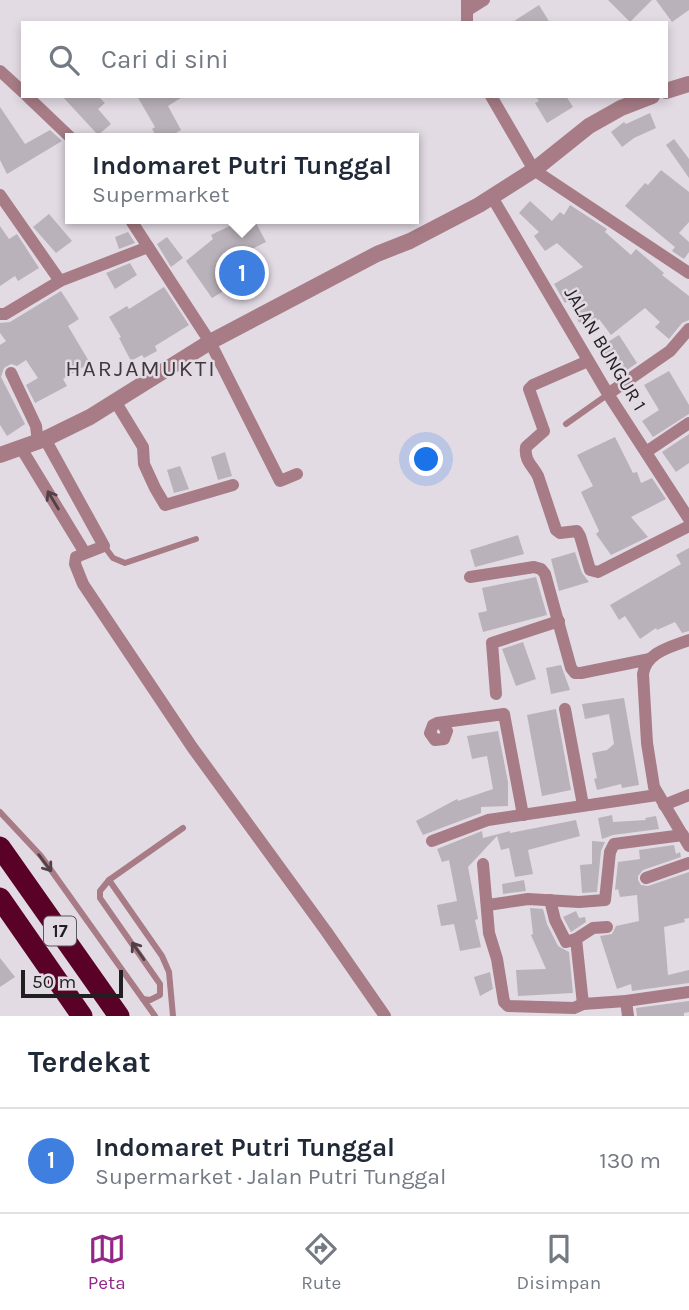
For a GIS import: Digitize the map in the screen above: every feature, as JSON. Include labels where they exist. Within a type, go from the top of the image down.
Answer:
[{"type":"highway","name":"17","points":[[0,847],[119,1016]]},
{"type":"highway","name":"17","points":[[0,898],[82,1016]]},
{"type":"street","points":[[467,11],[484,0]]},
{"type":"street","points":[[0,71],[21,90]]},
{"type":"street","points":[[668,90],[689,84]]},
{"type":"street","points":[[29,98],[66,133]]},
{"type":"street","points":[[492,98],[534,170],[689,273]]},
{"type":"street","points":[[0,456],[90,417],[210,342],[377,254],[433,230],[534,170],[589,126],[621,108],[647,98]]},
{"type":"street","points":[[0,195],[60,281]]},
{"type":"street","name":"JALAN BUNGUR 1","points":[[492,197],[608,394],[689,519]]},
{"type":"street","points":[[133,224],[210,342],[280,481],[297,474]]},
{"type":"street","points":[[0,314],[5,314],[60,281],[148,247]]},
{"type":"street","points":[[608,394],[670,351],[689,329]]},
{"type":"street","points":[[588,361],[531,386],[529,390],[544,431],[526,447],[526,453],[531,469],[538,476],[556,530],[560,533],[577,531],[590,570],[598,572],[689,526]]},
{"type":"street","points":[[11,373],[41,440],[104,546],[76,557],[75,564],[83,584],[208,769],[385,1016]]},
{"type":"street","points":[[115,401],[143,447],[144,464],[165,505],[233,485]]},
{"type":"street","points":[[648,455],[689,423]]},
{"type":"street","points":[[648,455],[689,430]]},
{"type":"street","points":[[21,448],[85,553]]},
{"type":"street","points":[[470,577],[539,567],[545,574],[571,668],[575,673],[650,659]]},
{"type":"street","points":[[496,694],[492,643],[559,621]]},
{"type":"street","points":[[488,905],[528,899],[605,901],[610,852],[614,844],[686,841],[661,800],[649,760],[644,668],[650,659],[662,650],[689,640]]},
{"type":"street","points":[[565,709],[583,805]]},
{"type":"street","points":[[442,724],[504,714],[523,815]]},
{"type":"street","points":[[432,841],[470,825],[523,815],[583,805],[661,800],[689,795]]},
{"type":"street","points":[[646,877],[689,863]]},
{"type":"street","points":[[484,864],[489,933],[505,1004],[512,1007],[574,1008],[583,1004],[689,992]]},
{"type":"street","points":[[550,901],[555,920],[566,942],[593,928],[607,927]]},
{"type":"street","points":[[576,939],[583,1004]]},
{"type":"street","points":[[626,1001],[628,1016]]},
{"type":"lane","points":[[566,424],[608,394]]},
{"type":"lane","points":[[104,546],[113,558],[125,562],[196,539]]},
{"type":"lane","points":[[0,812],[41,856],[155,1016]]},
{"type":"lane","points":[[160,995],[161,988],[156,976],[100,898],[101,888],[108,880],[183,828]]},
{"type":"lane","points":[[108,880],[160,950],[169,972],[173,1016]]},
{"type":"lane","points":[[143,999],[170,996]]},
{"type":"building","points":[[608,0],[652,0],[631,21]]},
{"type":"building","points":[[656,0],[689,0],[689,10],[672,22]]},
{"type":"building","points":[[539,5],[549,21],[514,21]]},
{"type":"building","points":[[64,98],[100,98],[105,103],[98,109],[111,124],[100,133],[96,133]]},
{"type":"building","points":[[138,98],[181,98],[168,106],[181,130],[176,133],[155,133],[152,129],[155,127]]},
{"type":"building","points":[[537,98],[567,98],[573,107],[547,123],[535,103],[539,101]]},
{"type":"building","points":[[0,107],[25,144],[50,130],[62,141],[7,174],[0,160]]},
{"type":"building","points":[[650,113],[656,128],[622,147],[611,132],[624,122],[626,124]]},
{"type":"building","points":[[674,139],[689,159],[689,178],[666,145]]},
{"type":"building","points":[[661,170],[689,192],[689,222],[679,233],[689,242],[689,252],[684,259],[672,251],[675,247],[625,206],[645,183],[648,185]]},
{"type":"building","points":[[530,201],[552,221],[560,212],[564,215],[570,205],[607,229],[605,232],[631,255],[636,249],[664,273],[662,275],[689,296],[689,320],[682,323],[669,339],[655,327],[660,322],[645,308],[611,335],[599,319],[587,330],[578,321],[569,300],[565,303],[554,284],[583,267],[557,243],[545,251],[534,236],[539,232],[519,213]]},
{"type":"building","points":[[49,214],[72,241],[56,253],[33,227]]},
{"type":"building","points":[[234,224],[257,224],[266,242],[244,253],[263,289],[242,301],[234,285],[212,298],[186,261],[213,239],[211,235]]},
{"type":"building","points":[[0,226],[9,239],[17,234],[39,268],[18,281],[15,276],[0,286]]},
{"type":"building","points":[[128,232],[135,243],[119,249],[115,237]]},
{"type":"building","points":[[167,237],[183,258],[171,267],[157,244]]},
{"type":"building","points":[[130,263],[137,275],[115,289],[106,273]]},
{"type":"building","points":[[164,287],[189,325],[155,346],[157,351],[131,361],[109,317],[127,306],[129,309]]},
{"type":"building","points":[[61,291],[79,319],[68,326],[90,363],[63,379],[67,386],[35,403],[26,385],[38,378],[26,360],[17,366],[11,364],[4,368],[1,377],[25,424],[7,436],[0,425],[0,345],[6,341],[0,333],[0,323],[10,322]]},
{"type":"building","points":[[619,335],[637,363],[617,377],[598,348]]},
{"type":"building","points":[[669,371],[689,405],[689,414],[653,437],[642,421],[659,410],[644,385]]},
{"type":"building","points":[[689,434],[689,463],[676,472],[662,452]]},
{"type":"building","points":[[615,437],[641,483],[652,478],[666,499],[631,517],[648,537],[611,555],[596,534],[599,531],[581,492],[593,486],[577,455]]},
{"type":"building","points":[[225,452],[232,476],[218,480],[211,457]]},
{"type":"building","points":[[180,466],[189,489],[174,493],[167,470]]},
{"type":"building","points":[[518,535],[524,554],[475,567],[470,550]]},
{"type":"building","points":[[689,548],[689,631],[682,633],[675,622],[657,630],[656,628],[640,639],[625,616],[619,620],[610,605],[681,564],[676,555]]},
{"type":"building","points":[[575,552],[582,573],[589,582],[559,591],[551,559]]},
{"type":"building","points":[[536,577],[547,615],[483,632],[478,613],[487,611],[482,588]]},
{"type":"building","points":[[523,642],[536,679],[516,686],[502,649]]},
{"type":"building","points":[[561,665],[570,690],[551,694],[546,668]]},
{"type":"building","points":[[624,698],[639,785],[622,788],[621,784],[597,790],[592,753],[607,750],[614,744],[611,725],[609,714],[585,719],[582,704]]},
{"type":"building","points":[[556,709],[571,790],[542,796],[527,715]]},
{"type":"building","points":[[498,731],[508,782],[508,806],[481,807],[481,813],[423,835],[416,821],[457,799],[458,801],[493,789],[487,756],[472,759],[467,736]]},
{"type":"building","points":[[612,815],[613,822],[646,820],[645,818],[656,816],[659,829],[602,839],[598,818]]},
{"type":"building","points":[[576,820],[580,836],[528,850],[533,874],[515,877],[509,848],[501,850],[497,836],[468,867],[481,947],[460,951],[454,924],[441,926],[437,905],[457,901],[449,860],[442,862],[437,849],[482,831],[483,838]]},
{"type":"building","points":[[592,841],[605,842],[601,851],[597,892],[582,893],[580,865],[592,864]]},
{"type":"building","points":[[674,845],[676,854],[680,852],[681,857],[643,870],[638,880],[641,885],[648,886],[689,872],[689,918],[684,919],[685,922],[664,927],[668,975],[689,970],[689,983],[632,991],[631,984],[617,989],[600,936],[612,934],[616,926],[639,921],[637,895],[620,897],[618,889],[615,890],[618,862],[640,859],[639,850]]},
{"type":"building","points":[[524,880],[526,891],[503,894],[502,884]]},
{"type":"building","points":[[530,908],[543,909],[558,946],[569,952],[573,993],[518,996],[516,970],[546,969],[531,935]]},
{"type":"building","points":[[576,911],[579,918],[585,917],[586,922],[571,932],[563,917]]},
{"type":"building","points":[[0,958],[15,977],[0,987]]},
{"type":"building","points":[[490,972],[493,989],[480,996],[474,977]]},
{"type":"building","points":[[689,1001],[689,1012],[684,1013],[684,1016],[637,1016],[636,1008]]},
{"type":"place","name":"Indomaret Putri Tunggal","points":[[242,273]]},
{"type":"district","name":"HARJAMUKTI","points":[[141,368]]}]
